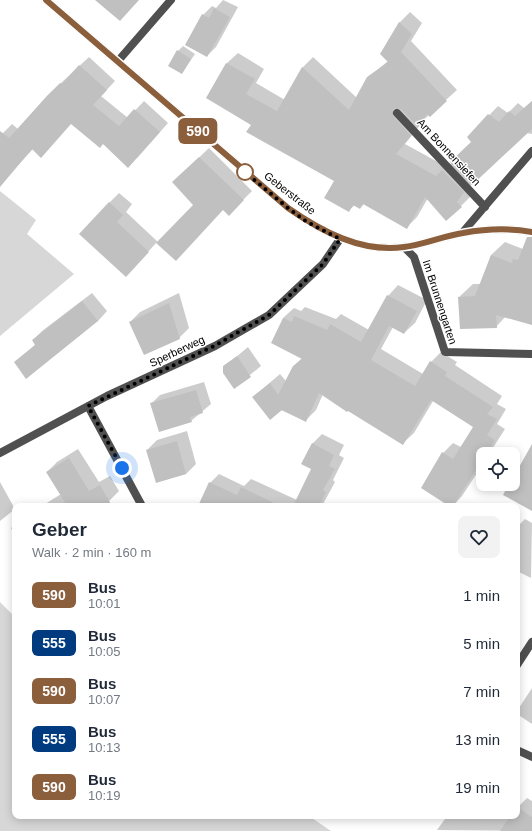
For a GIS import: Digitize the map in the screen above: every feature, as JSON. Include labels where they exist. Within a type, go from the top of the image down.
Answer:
[{"type":"street","name":"Geberstraße","points":[[46,0],[288,208],[307,222],[340,239],[376,247],[404,248],[463,232],[515,229],[532,232]]},
{"type":"street","points":[[118,62],[171,0]]},
{"type":"street","name":"Am Bonnensiefen","points":[[397,113],[485,206]]},
{"type":"street","points":[[463,232],[532,151]]},
{"type":"street","name":"Sperberweg","points":[[0,453],[88,406],[214,346],[269,315],[323,264],[340,239]]},
{"type":"street","name":"Im Brunnengarten","points":[[404,248],[414,257],[445,352],[532,354]]},
{"type":"street","points":[[88,406],[140,503]]},
{"type":"street","points":[[520,660],[532,642]]},
{"type":"street","points":[[520,751],[532,757]]},
{"type":"shaded area","points":[[0,191],[36,220],[27,234],[74,274],[0,336]]},
{"type":"shaded area","points":[[0,602],[12,614],[12,819],[313,819],[331,831],[0,831]]},
{"type":"building","points":[[95,0],[139,0],[120,21]]},
{"type":"building","points":[[214,8],[230,17],[207,57],[185,45],[202,14],[209,18]]},
{"type":"building","points":[[399,22],[412,34],[401,52],[447,101],[430,117],[427,114],[418,127],[401,109],[393,109],[393,116],[411,136],[396,154],[436,176],[442,170],[464,192],[457,202],[462,207],[446,221],[425,197],[407,229],[363,204],[360,209],[353,205],[349,212],[324,198],[334,181],[246,132],[251,125],[206,98],[226,63],[255,79],[246,94],[277,111],[302,67],[349,110],[367,77],[388,62],[380,54]]},
{"type":"building","points":[[177,50],[191,59],[182,74],[168,66]]},
{"type":"building","points":[[79,65],[107,90],[93,105],[119,126],[134,109],[160,132],[128,168],[103,144],[100,148],[71,124],[41,158],[32,149],[0,187],[0,131],[9,138],[47,96],[60,83],[62,84]]},
{"type":"building","points":[[532,101],[532,129],[472,185],[450,162],[471,142],[467,137],[488,114],[499,122],[509,111],[515,116]]},
{"type":"building","points":[[199,157],[244,200],[229,216],[223,210],[176,261],[156,243],[193,205],[172,182]]},
{"type":"building","points":[[109,202],[123,215],[117,222],[149,252],[126,277],[79,234]]},
{"type":"building","points":[[527,237],[532,237],[532,325],[496,315],[497,328],[460,329],[458,297],[475,296],[491,255],[512,263],[513,259],[518,260]]},
{"type":"building","points":[[387,295],[417,311],[404,334],[389,326],[371,360],[415,386],[430,361],[447,372],[445,376],[493,407],[487,414],[497,419],[487,435],[495,440],[490,447],[476,447],[476,470],[455,503],[444,503],[421,488],[442,452],[453,459],[473,427],[431,400],[403,445],[348,411],[347,412],[319,393],[306,422],[282,410],[270,420],[252,397],[270,383],[278,395],[293,366],[302,359],[271,343],[283,318],[292,322],[294,316],[327,330],[330,324],[361,342]]},
{"type":"building","points":[[82,301],[98,321],[26,379],[14,362],[35,345],[32,340]]},
{"type":"building","points":[[169,303],[180,339],[144,355],[129,322]]},
{"type":"building","points":[[237,356],[251,377],[234,389],[223,373],[223,366]]},
{"type":"building","points":[[196,390],[203,413],[190,417],[192,422],[159,432],[150,403]]},
{"type":"building","points":[[177,441],[186,474],[156,483],[146,450]]},
{"type":"building","points":[[312,443],[334,455],[329,466],[335,469],[323,490],[326,492],[320,503],[294,503],[311,469],[301,464]]},
{"type":"building","points":[[532,444],[532,511],[520,503],[503,495],[505,491],[520,491],[520,465]]},
{"type":"building","points":[[69,458],[89,491],[100,485],[110,503],[65,503],[46,472]]},
{"type":"building","points":[[209,482],[237,495],[241,487],[274,503],[199,503]]},
{"type":"building","points":[[520,809],[532,817],[532,831],[500,831],[508,819],[520,819]]},
{"type":"bus line","name":"590","points":[[46,0],[288,208],[307,222],[340,239],[376,247],[404,248],[463,232],[515,229],[532,232]]},
{"type":"route","points":[[122,468],[88,406],[214,346],[269,315],[323,264],[340,239],[307,222],[245,172]]}]
